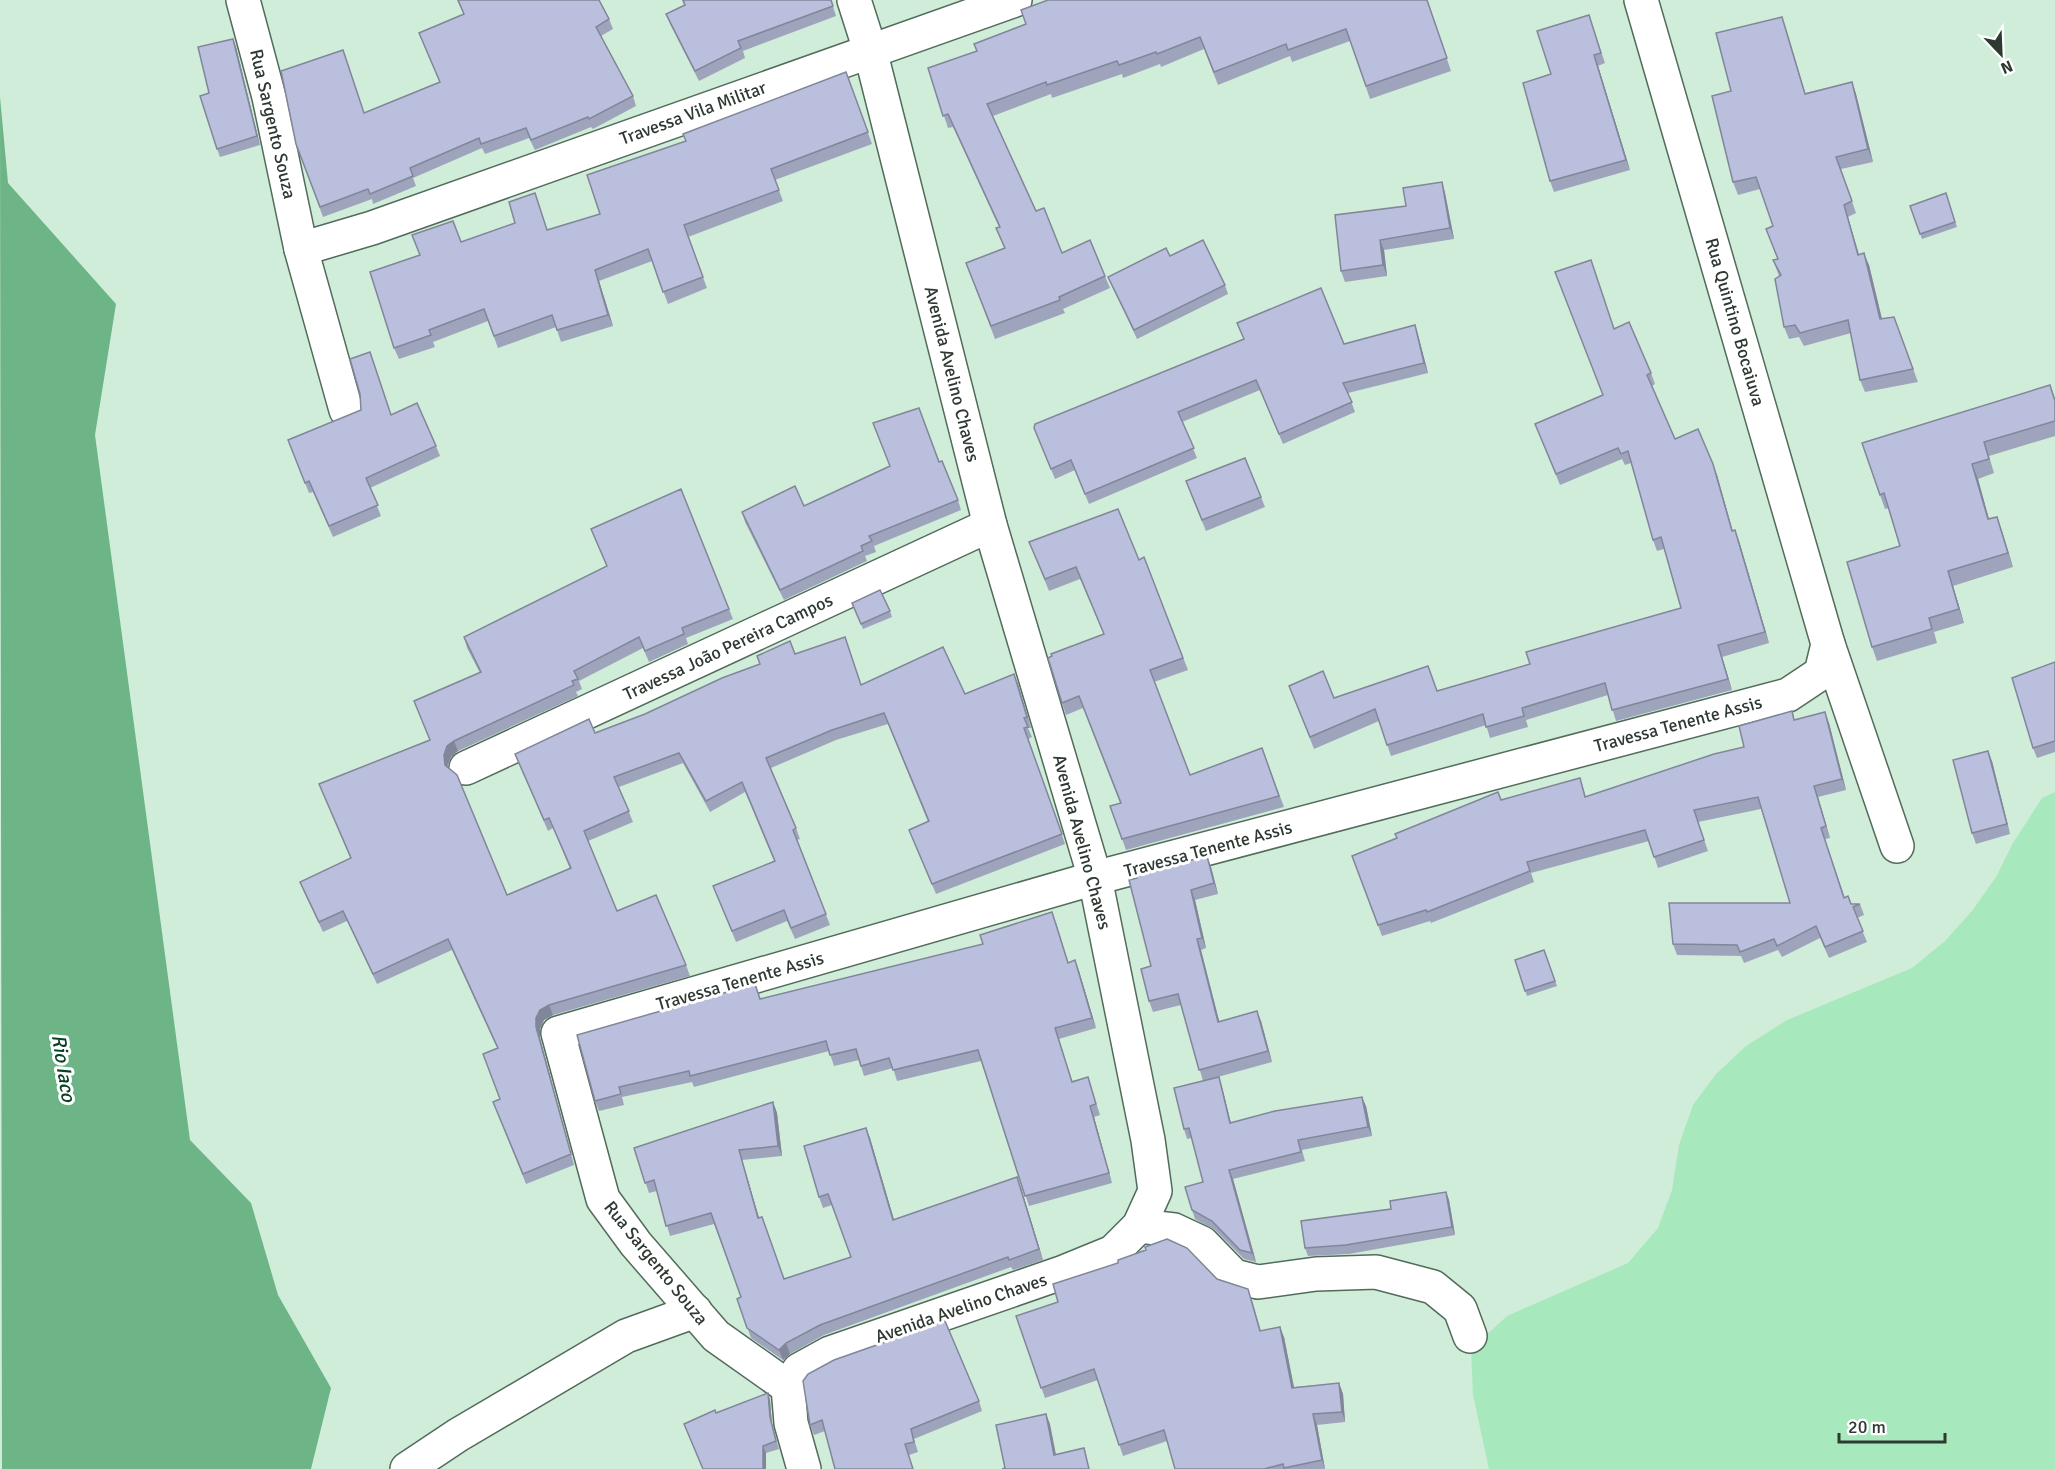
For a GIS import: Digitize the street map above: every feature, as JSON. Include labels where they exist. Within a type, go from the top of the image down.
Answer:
[{"type":"street","name":"Rua Sargento Souza","points":[[243,0],[269,97],[301,249],[346,410]]},
{"type":"street","name":"Avenida Avelino Chaves","points":[[788,1387],[799,1370],[830,1353],[1064,1272],[1113,1252],[1139,1226],[1155,1191],[1149,1140],[1095,878],[990,525],[870,50],[854,0]]},
{"type":"street","name":"Travessa Vila Militar","points":[[301,249],[372,228],[1015,0]]},
{"type":"street","name":"Rua Quintino Bocaiuva","points":[[1641,0],[1824,659],[1897,846]]},
{"type":"street","name":"Travessa João Pereira Campos","points":[[466,768],[990,525]]},
{"type":"street","name":"Travessa Tenente Assis","points":[[558,1033],[1095,878],[1788,695],[1824,659]]},
{"type":"street","name":"Rua Sargento Souza","points":[[558,1033],[603,1199],[636,1244],[716,1336],[788,1387]]},
{"type":"street","points":[[1139,1226],[1174,1230],[1202,1243],[1234,1276],[1258,1282],[1316,1274],[1376,1272],[1433,1287],[1460,1309],[1470,1336]]},
{"type":"street","points":[[407,1469],[458,1435],[626,1336],[695,1311]]},
{"type":"street","points":[[788,1387],[791,1423],[804,1469]]},
{"type":"shaded area","points":[[2055,792],[2055,1469],[1489,1469],[1473,1395],[1471,1349],[1507,1316],[1628,1263],[1658,1228],[1672,1190],[1679,1145],[1693,1105],[1716,1074],[1746,1046],[1787,1020],[1912,968],[1945,941],[1972,911],[1996,877],[2013,843],[2042,798]]},
{"type":"water","name":"Rio Iaco","points":[[0,97],[8,183],[116,304],[95,435],[190,1140],[251,1203],[278,1295],[331,1388],[311,1469],[2,1469]]},
{"type":"building","points":[[458,0],[599,0],[609,19],[596,27],[633,96],[589,119],[588,117],[531,140],[526,128],[481,144],[479,138],[410,168],[413,176],[370,194],[368,189],[320,207],[296,144],[281,71],[343,50],[364,113],[440,82],[419,33],[464,14]]},
{"type":"building","points":[[683,0],[831,0],[833,6],[738,41],[741,48],[695,71],[666,14],[685,5]]},
{"type":"building","points":[[1048,0],[1427,0],[1447,58],[1366,86],[1346,29],[1288,50],[1286,44],[1214,72],[1200,37],[1157,54],[1156,52],[1119,65],[1117,61],[1047,85],[1046,82],[987,104],[1036,211],[1044,208],[1062,253],[1090,240],[1105,276],[1059,297],[1060,300],[991,326],[966,263],[1005,248],[996,228],[1000,227],[948,114],[943,116],[928,68],[977,51],[974,44],[1026,24],[1021,10]]},
{"type":"building","points":[[1589,15],[1601,53],[1594,55],[1626,160],[1550,181],[1523,83],[1551,74],[1537,31]]},
{"type":"building","points":[[1782,17],[1805,94],[1852,82],[1868,149],[1836,157],[1852,201],[1844,205],[1858,255],[1864,253],[1880,319],[1894,317],[1913,369],[1860,380],[1848,320],[1800,333],[1795,325],[1784,327],[1775,279],[1781,275],[1773,260],[1778,259],[1766,229],[1773,226],[1756,177],[1733,182],[1712,96],[1731,91],[1716,33]]},
{"type":"building","points":[[233,39],[257,136],[217,149],[200,96],[209,93],[198,47]]},
{"type":"building","points":[[846,72],[868,132],[771,169],[779,190],[684,225],[703,277],[663,292],[648,249],[595,270],[608,315],[557,330],[552,315],[494,336],[484,309],[429,330],[431,335],[394,348],[370,272],[420,255],[412,235],[453,221],[461,242],[515,223],[509,202],[535,193],[547,230],[600,214],[587,175],[686,141],[683,134]]},
{"type":"building","points":[[1442,182],[1450,228],[1380,240],[1383,265],[1341,271],[1335,215],[1406,206],[1403,188]]},
{"type":"building","points":[[1946,193],[1955,222],[1920,234],[1910,206]]},
{"type":"building","points":[[1203,240],[1225,285],[1134,330],[1108,277],[1166,248],[1170,256]]},
{"type":"building","points":[[1591,260],[1614,329],[1629,322],[1651,373],[1647,375],[1675,439],[1698,429],[1713,464],[1732,531],[1735,530],[1765,632],[1718,645],[1728,679],[1612,710],[1605,683],[1522,708],[1524,716],[1486,727],[1483,714],[1387,745],[1375,709],[1310,737],[1289,686],[1323,671],[1334,698],[1428,666],[1437,691],[1530,664],[1526,652],[1681,608],[1661,537],[1653,540],[1628,451],[1621,454],[1618,448],[1556,474],[1535,424],[1603,395],[1555,272]]},
{"type":"building","points":[[1321,288],[1344,344],[1415,325],[1424,363],[1343,383],[1352,402],[1279,434],[1256,380],[1178,412],[1194,448],[1085,494],[1071,460],[1051,469],[1034,428],[1035,424],[1244,339],[1237,323]]},
{"type":"building","points":[[370,352],[391,415],[417,403],[436,446],[366,478],[378,505],[329,526],[309,481],[305,483],[288,440],[361,410],[360,394],[350,359]]},
{"type":"building","points":[[2050,385],[2055,401],[2055,421],[1984,442],[1989,459],[1972,464],[1988,519],[1997,517],[2008,553],[1948,571],[1959,609],[1929,618],[1932,629],[1872,647],[1847,562],[1900,546],[1884,493],[1880,495],[1862,443]]},
{"type":"building","points":[[919,408],[939,462],[942,461],[958,500],[869,536],[872,541],[861,546],[863,551],[780,590],[742,512],[795,486],[804,506],[890,466],[873,423]]},
{"type":"building","points":[[1245,458],[1261,497],[1202,520],[1186,481]]},
{"type":"building","points":[[681,489],[729,609],[682,628],[684,634],[645,651],[639,637],[574,671],[578,679],[572,681],[574,685],[447,746],[444,755],[445,765],[457,775],[507,895],[571,868],[549,818],[544,820],[515,754],[589,719],[595,733],[645,714],[722,678],[760,664],[757,656],[790,641],[795,654],[845,637],[861,685],[943,647],[965,694],[1014,674],[1027,717],[1024,718],[1028,727],[1024,728],[1062,834],[932,884],[909,830],[929,821],[884,713],[832,730],[766,758],[796,828],[793,830],[826,914],[791,928],[784,910],[732,931],[713,886],[775,861],[742,782],[706,801],[679,753],[614,777],[629,811],[584,831],[617,911],[656,895],[686,965],[549,1005],[540,1010],[536,1018],[536,1027],[571,1154],[523,1174],[493,1102],[500,1099],[483,1054],[498,1048],[448,939],[373,974],[343,911],[319,922],[300,882],[351,858],[319,784],[430,740],[414,701],[481,672],[464,637],[607,566],[591,529]]},
{"type":"building","points":[[1118,509],[1139,560],[1144,557],[1183,658],[1150,670],[1190,775],[1262,748],[1279,796],[1122,839],[1110,806],[1121,803],[1079,696],[1062,703],[1048,658],[1052,656],[1051,654],[1104,634],[1076,567],[1045,579],[1029,542]]},
{"type":"building","points":[[880,590],[890,611],[861,624],[852,603]]},
{"type":"building","points":[[2055,662],[2055,741],[2033,748],[2012,678]]},
{"type":"building","points":[[1792,711],[1794,720],[1825,712],[1842,779],[1814,786],[1826,826],[1821,828],[1844,898],[1848,896],[1851,904],[1860,904],[1853,907],[1863,931],[1825,947],[1816,926],[1777,946],[1774,939],[1740,952],[1737,945],[1673,944],[1669,903],[1790,903],[1758,797],[1694,810],[1704,840],[1654,857],[1645,830],[1527,862],[1530,871],[1427,912],[1426,910],[1378,925],[1352,856],[1397,838],[1395,834],[1498,792],[1501,800],[1580,778],[1585,797],[1714,754],[1744,747],[1739,726]]},
{"type":"building","points":[[1988,751],[2007,824],[1972,833],[1953,760]]},
{"type":"building","points":[[1207,856],[1214,883],[1191,890],[1202,938],[1197,939],[1218,1022],[1257,1011],[1268,1051],[1199,1070],[1178,994],[1149,1001],[1141,969],[1151,966],[1129,880],[1137,878],[1135,875]]},
{"type":"building","points":[[1052,912],[1068,963],[1075,960],[1092,1018],[1055,1028],[1072,1082],[1088,1077],[1096,1104],[1090,1106],[1109,1173],[1025,1196],[978,1050],[893,1070],[889,1058],[861,1066],[856,1049],[830,1055],[826,1041],[690,1076],[689,1071],[619,1087],[621,1094],[595,1101],[577,1035],[755,984],[760,999],[983,944],[980,935]]},
{"type":"building","points":[[1544,950],[1555,981],[1525,991],[1515,960]]},
{"type":"building","points":[[1219,1077],[1230,1123],[1275,1111],[1362,1097],[1368,1127],[1298,1140],[1301,1152],[1229,1170],[1252,1253],[1240,1250],[1212,1221],[1192,1210],[1185,1187],[1203,1182],[1189,1128],[1184,1129],[1174,1088]]},
{"type":"building","points":[[773,1102],[778,1146],[739,1150],[758,1218],[762,1217],[784,1279],[851,1257],[828,1194],[819,1197],[804,1146],[866,1128],[893,1220],[1017,1177],[1039,1249],[1009,1260],[1008,1257],[820,1325],[786,1343],[779,1350],[747,1328],[737,1299],[741,1297],[711,1213],[666,1226],[654,1180],[645,1183],[634,1148]]},
{"type":"building","points":[[1446,1192],[1452,1227],[1346,1245],[1305,1248],[1301,1221],[1391,1209],[1390,1201]]},
{"type":"building","points":[[1167,1239],[1187,1248],[1217,1279],[1248,1289],[1260,1331],[1280,1327],[1292,1388],[1339,1383],[1342,1412],[1313,1414],[1322,1460],[1284,1468],[1283,1464],[1264,1469],[1175,1469],[1164,1430],[1119,1445],[1094,1369],[1041,1388],[1016,1316],[1058,1302],[1053,1284],[1118,1263],[1118,1260],[1146,1250],[1145,1247]]},
{"type":"building","points":[[945,1321],[979,1401],[911,1429],[914,1442],[905,1444],[913,1469],[835,1469],[822,1420],[810,1425],[803,1381],[808,1374],[834,1360]]},
{"type":"building","points":[[768,1393],[770,1417],[776,1441],[763,1446],[763,1469],[703,1469],[684,1424],[715,1410],[716,1413]]},
{"type":"building","points":[[1046,1414],[1054,1455],[1084,1448],[1089,1469],[1002,1469],[1005,1468],[996,1425]]}]
